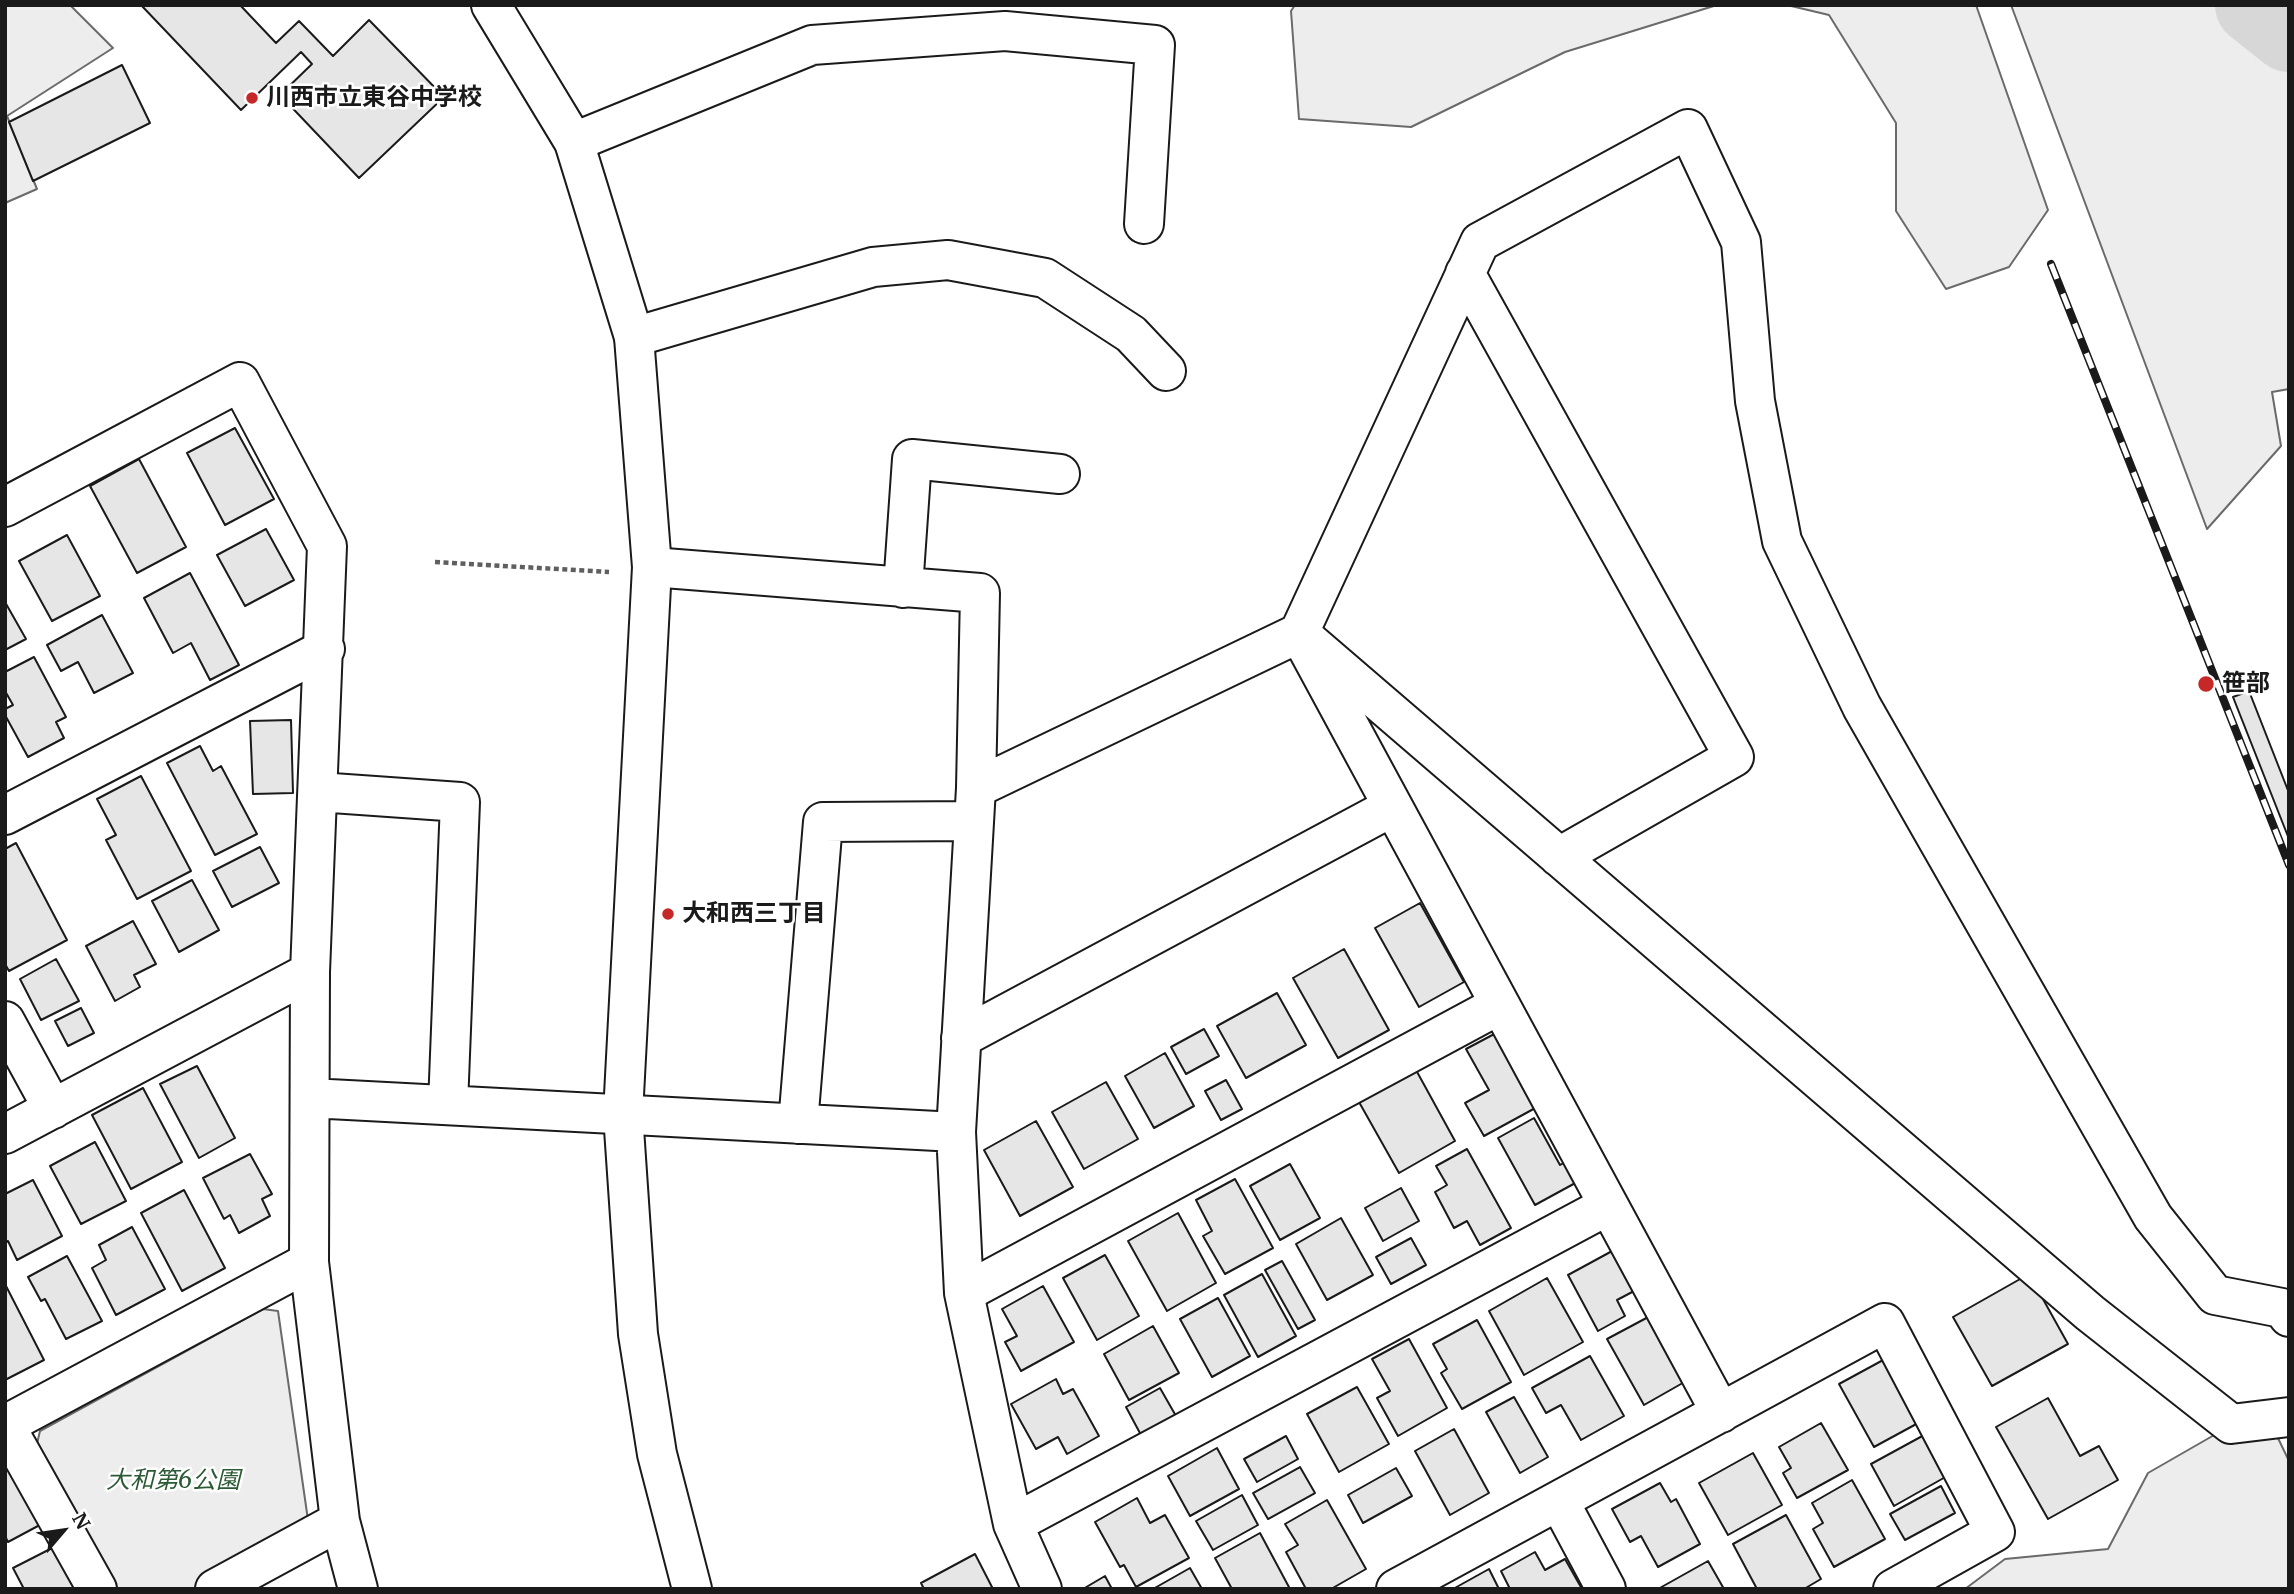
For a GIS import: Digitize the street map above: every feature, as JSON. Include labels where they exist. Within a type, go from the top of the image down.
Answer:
[{"type":"street","points":[[491,5],[574,142],[634,337],[635,570],[624,1114],[638,1334],[657,1454],[692,1589]]},
{"type":"street","points":[[574,142],[812,45],[1014,19],[1155,45],[1143,224]]},
{"type":"street","points":[[799,1124],[823,822],[975,805],[1299,632],[1480,242],[1688,129],[1741,242],[1755,401],[1782,541],[1862,707],[2154,1217],[2215,1295],[2282,1308],[2289,1317]]},
{"type":"street","points":[[634,337],[873,267],[948,260],[1045,278],[1131,334],[1166,371]]},
{"type":"street","points":[[1465,273],[1734,757],[1559,857]]},
{"type":"street","points":[[5,507],[240,382],[327,546],[325,649],[310,972],[309,1262],[340,1521],[358,1589]]},
{"type":"street","points":[[903,588],[912,459],[1060,474]]},
{"type":"street","points":[[635,570],[981,593],[975,805],[956,1132],[964,1293],[1013,1524],[1042,1589]]},
{"type":"street","points":[[1299,632],[1721,1413]]},
{"type":"street","points":[[1299,632],[2090,1314],[2231,1424],[2289,1418]]},
{"type":"street","points":[[5,815],[325,649]]},
{"type":"street","points":[[318,792],[460,802],[447,1105]]},
{"type":"street","points":[[961,1038],[1392,807]]},
{"type":"street","points":[[5,1134],[310,972]]},
{"type":"street","points":[[964,1293],[1499,1005]]},
{"type":"street","points":[[5,1021],[53,1109]]},
{"type":"street","points":[[310,1098],[956,1132]]},
{"type":"street","points":[[1013,1524],[1607,1206]]},
{"type":"street","points":[[97,1589],[5,1425],[309,1262]]},
{"type":"street","points":[[1396,1589],[1885,1323],[1995,1532],[1893,1589]]},
{"type":"street","points":[[1559,1501],[1606,1589]]},
{"type":"street","points":[[215,1589],[340,1521]]},
{"type":"path","points":[[435,562],[635,570]]},
{"type":"green space","points":[[5,5],[70,5],[113,48],[7,116],[37,189],[5,203]]},
{"type":"green space","points":[[1295,5],[1717,5],[1565,52],[1411,127],[1299,119],[1291,11]]},
{"type":"green space","points":[[1787,5],[1976,5],[2048,210],[2009,267],[1946,289],[1896,211],[1896,123],[1829,15]]},
{"type":"green space","points":[[2011,5],[2289,5],[2289,389],[2272,392],[2281,446],[2207,529]]},
{"type":"green space","name":"大和第6公園","points":[[263,1309],[278,1311],[309,1527],[199,1589],[109,1589],[35,1452],[40,1431]]},
{"type":"green space","points":[[2263,1407],[2289,1461],[2289,1589],[1965,1589],[2005,1559],[2108,1549],[2148,1473]]},
{"type":"building","points":[[141,5],[240,5],[276,43],[299,21],[333,56],[369,20],[444,97],[359,178],[280,95],[312,64],[301,52],[241,110]]},
{"type":"building","points":[[122,65],[150,123],[33,181],[9,122]]},
{"type":"building","points":[[235,428],[274,499],[225,525],[187,453]]},
{"type":"building","points":[[139,459],[186,547],[137,573],[90,486]]},
{"type":"building","points":[[266,529],[294,580],[245,606],[217,555]]},
{"type":"building","points":[[67,535],[100,596],[52,621],[19,561]]},
{"type":"building","points":[[190,573],[239,665],[210,680],[191,643],[173,653],[144,598]]},
{"type":"building","points":[[5,602],[26,639],[5,650]]},
{"type":"building","points":[[102,615],[133,673],[94,693],[78,662],[61,671],[47,645]]},
{"type":"building","points":[[34,657],[66,717],[56,722],[64,738],[28,757],[5,715],[5,709],[13,705],[5,691],[5,672]]},
{"type":"building","points":[[2249,691],[2289,793],[2289,839],[2233,697]]},
{"type":"building","points":[[291,720],[293,793],[253,794],[250,721]]},
{"type":"building","points":[[200,746],[213,771],[221,766],[257,834],[215,855],[167,763]]},
{"type":"building","points":[[141,776],[191,871],[137,899],[106,840],[116,835],[97,799]]},
{"type":"building","points":[[16,843],[67,940],[9,971],[5,964],[5,849]]},
{"type":"building","points":[[260,847],[279,883],[232,907],[213,871]]},
{"type":"building","points":[[192,880],[219,930],[179,952],[152,901]]},
{"type":"building","points":[[1420,903],[1464,982],[1419,1007],[1375,928]]},
{"type":"building","points":[[133,921],[156,964],[134,975],[140,987],[115,1001],[86,946]]},
{"type":"building","points":[[1344,949],[1389,1030],[1338,1058],[1293,978]]},
{"type":"building","points":[[56,959],[79,1001],[41,1020],[20,979]]},
{"type":"building","points":[[1277,993],[1306,1045],[1246,1078],[1217,1026]]},
{"type":"building","points":[[81,1008],[94,1033],[68,1046],[55,1021]]},
{"type":"building","points":[[1204,1029],[1219,1056],[1186,1074],[1171,1047]]},
{"type":"building","points":[[1498,1032],[1539,1106],[1484,1136],[1465,1103],[1489,1090],[1466,1049]]},
{"type":"building","points":[[1165,1053],[1194,1106],[1154,1128],[1125,1076]]},
{"type":"building","points":[[197,1066],[235,1138],[199,1158],[160,1084]]},
{"type":"building","points":[[1416,1070],[1455,1141],[1399,1173],[1359,1102]]},
{"type":"building","points":[[1226,1080],[1242,1109],[1221,1120],[1205,1091]]},
{"type":"building","points":[[1106,1082],[1138,1139],[1084,1169],[1052,1112]]},
{"type":"building","points":[[143,1088],[182,1162],[131,1189],[92,1115]]},
{"type":"building","points":[[1534,1118],[1560,1165],[1567,1161],[1579,1181],[1535,1205],[1498,1138]]},
{"type":"building","points":[[1036,1121],[1073,1187],[1020,1216],[984,1150]]},
{"type":"building","points":[[95,1142],[126,1201],[81,1224],[50,1166]]},
{"type":"building","points":[[1467,1149],[1511,1228],[1480,1245],[1467,1221],[1454,1228],[1435,1192],[1447,1185],[1436,1166]]},
{"type":"building","points":[[250,1154],[272,1194],[262,1199],[270,1216],[239,1233],[230,1215],[224,1219],[203,1178]]},
{"type":"building","points":[[1290,1164],[1320,1218],[1280,1240],[1250,1186]]},
{"type":"building","points":[[1235,1179],[1273,1248],[1225,1274],[1203,1236],[1212,1231],[1196,1200]]},
{"type":"building","points":[[33,1180],[62,1236],[17,1260],[8,1241],[5,1242],[5,1194]]},
{"type":"building","points":[[1401,1188],[1419,1221],[1383,1241],[1365,1208]]},
{"type":"building","points":[[184,1190],[225,1268],[182,1291],[141,1213]]},
{"type":"building","points":[[1178,1213],[1216,1283],[1167,1311],[1128,1241]]},
{"type":"building","points":[[1341,1218],[1373,1275],[1327,1300],[1296,1244]]},
{"type":"building","points":[[132,1227],[165,1289],[116,1315],[92,1268],[106,1260],[99,1245]]},
{"type":"building","points":[[1411,1238],[1426,1265],[1391,1284],[1376,1257]]},
{"type":"building","points":[[1614,1250],[1636,1290],[1617,1300],[1625,1316],[1598,1331],[1568,1275]]},
{"type":"building","points":[[1105,1255],[1139,1316],[1097,1340],[1063,1278]]},
{"type":"building","points":[[67,1256],[102,1321],[66,1339],[45,1299],[41,1301],[28,1277]]},
{"type":"building","points":[[1282,1261],[1315,1320],[1298,1329],[1265,1270]]},
{"type":"building","points":[[1262,1274],[1296,1336],[1258,1357],[1224,1295]]},
{"type":"building","points":[[2029,1274],[2068,1344],[1992,1386],[1953,1317]]},
{"type":"building","points":[[1547,1278],[1583,1342],[1524,1375],[1489,1311]]},
{"type":"building","points":[[5,1286],[44,1360],[5,1380]]},
{"type":"building","points":[[1043,1286],[1074,1342],[1021,1371],[1005,1342],[1017,1336],[1002,1309]]},
{"type":"building","points":[[1218,1298],[1250,1356],[1212,1377],[1180,1319]]},
{"type":"building","points":[[1652,1315],[1688,1380],[1644,1405],[1607,1339]]},
{"type":"building","points":[[1477,1320],[1511,1382],[1462,1409],[1441,1373],[1447,1369],[1433,1344]]},
{"type":"building","points":[[1153,1326],[1179,1373],[1129,1400],[1104,1354]]},
{"type":"building","points":[[1409,1339],[1447,1408],[1398,1436],[1377,1398],[1390,1391],[1372,1359]]},
{"type":"building","points":[[1590,1356],[1624,1416],[1581,1440],[1561,1405],[1546,1413],[1532,1388]]},
{"type":"building","points":[[1885,1359],[1920,1422],[1874,1447],[1839,1384]]},
{"type":"building","points":[[1056,1379],[1063,1394],[1073,1389],[1099,1436],[1067,1454],[1058,1437],[1036,1449],[1011,1404]]},
{"type":"building","points":[[1357,1387],[1389,1444],[1339,1472],[1307,1414]]},
{"type":"building","points":[[1160,1388],[1176,1416],[1141,1435],[1126,1407]]},
{"type":"building","points":[[1514,1397],[1548,1457],[1520,1473],[1486,1412]]},
{"type":"building","points":[[2048,1398],[2080,1456],[2099,1446],[2118,1480],[2048,1519],[1996,1427]]},
{"type":"building","points":[[1821,1423],[1848,1470],[1797,1498],[1783,1473],[1791,1468],[1779,1447]]},
{"type":"building","points":[[1454,1429],[1489,1493],[1450,1515],[1415,1451]]},
{"type":"building","points":[[1926,1434],[1949,1475],[1894,1506],[1871,1464]]},
{"type":"building","points":[[1286,1436],[1298,1459],[1257,1482],[1244,1459]]},
{"type":"building","points":[[1217,1448],[1239,1489],[1190,1516],[1168,1476]]},
{"type":"building","points":[[1753,1453],[1782,1505],[1728,1535],[1699,1483]]},
{"type":"building","points":[[21,1461],[51,1519],[8,1542],[5,1536],[5,1469]]},
{"type":"building","points":[[1300,1467],[1315,1493],[1268,1519],[1253,1493]]},
{"type":"building","points":[[1396,1468],[1412,1496],[1363,1523],[1348,1495]]},
{"type":"building","points":[[1852,1480],[1885,1539],[1834,1567],[1813,1529],[1823,1523],[1812,1503]]},
{"type":"building","points":[[1660,1483],[1671,1502],[1676,1499],[1700,1544],[1658,1567],[1641,1536],[1630,1542],[1612,1509]]},
{"type":"building","points":[[1941,1486],[1955,1513],[1905,1540],[1890,1514]]},
{"type":"building","points":[[1242,1495],[1258,1525],[1213,1550],[1196,1521]]},
{"type":"building","points":[[1137,1498],[1150,1523],[1165,1515],[1189,1558],[1136,1587],[1124,1565],[1120,1567],[1095,1522]]},
{"type":"building","points":[[1327,1500],[1366,1569],[1331,1589],[1306,1589],[1286,1552],[1298,1545],[1285,1524]]},
{"type":"building","points":[[1786,1515],[1821,1579],[1804,1589],[1757,1589],[1733,1544]]},
{"type":"building","points":[[1260,1533],[1290,1589],[1232,1589],[1215,1558]]},
{"type":"building","points":[[62,1543],[86,1589],[24,1589],[13,1568]]},
{"type":"building","points":[[1535,1552],[1545,1570],[1565,1559],[1582,1589],[1510,1589],[1501,1571]]},
{"type":"building","points":[[975,1554],[993,1589],[924,1589],[921,1583]]},
{"type":"building","points":[[1708,1561],[1724,1589],[1658,1589]]},
{"type":"building","points":[[1190,1568],[1202,1589],[1153,1589]]},
{"type":"building","points":[[1489,1569],[1499,1589],[1453,1589]]},
{"type":"building","points":[[1105,1576],[1112,1589],[1083,1589]]},
{"type":"waterway","points":[[2255,5],[2289,32]]},
{"type":"railway","points":[[2051,264],[2289,865]]},
{"type":"place","name":"川西市立東谷中学校","points":[[252,98]]},
{"type":"place","name":"笹部","points":[[2206,684]]},
{"type":"place","name":"大和西三丁目","points":[[668,914]]}]
